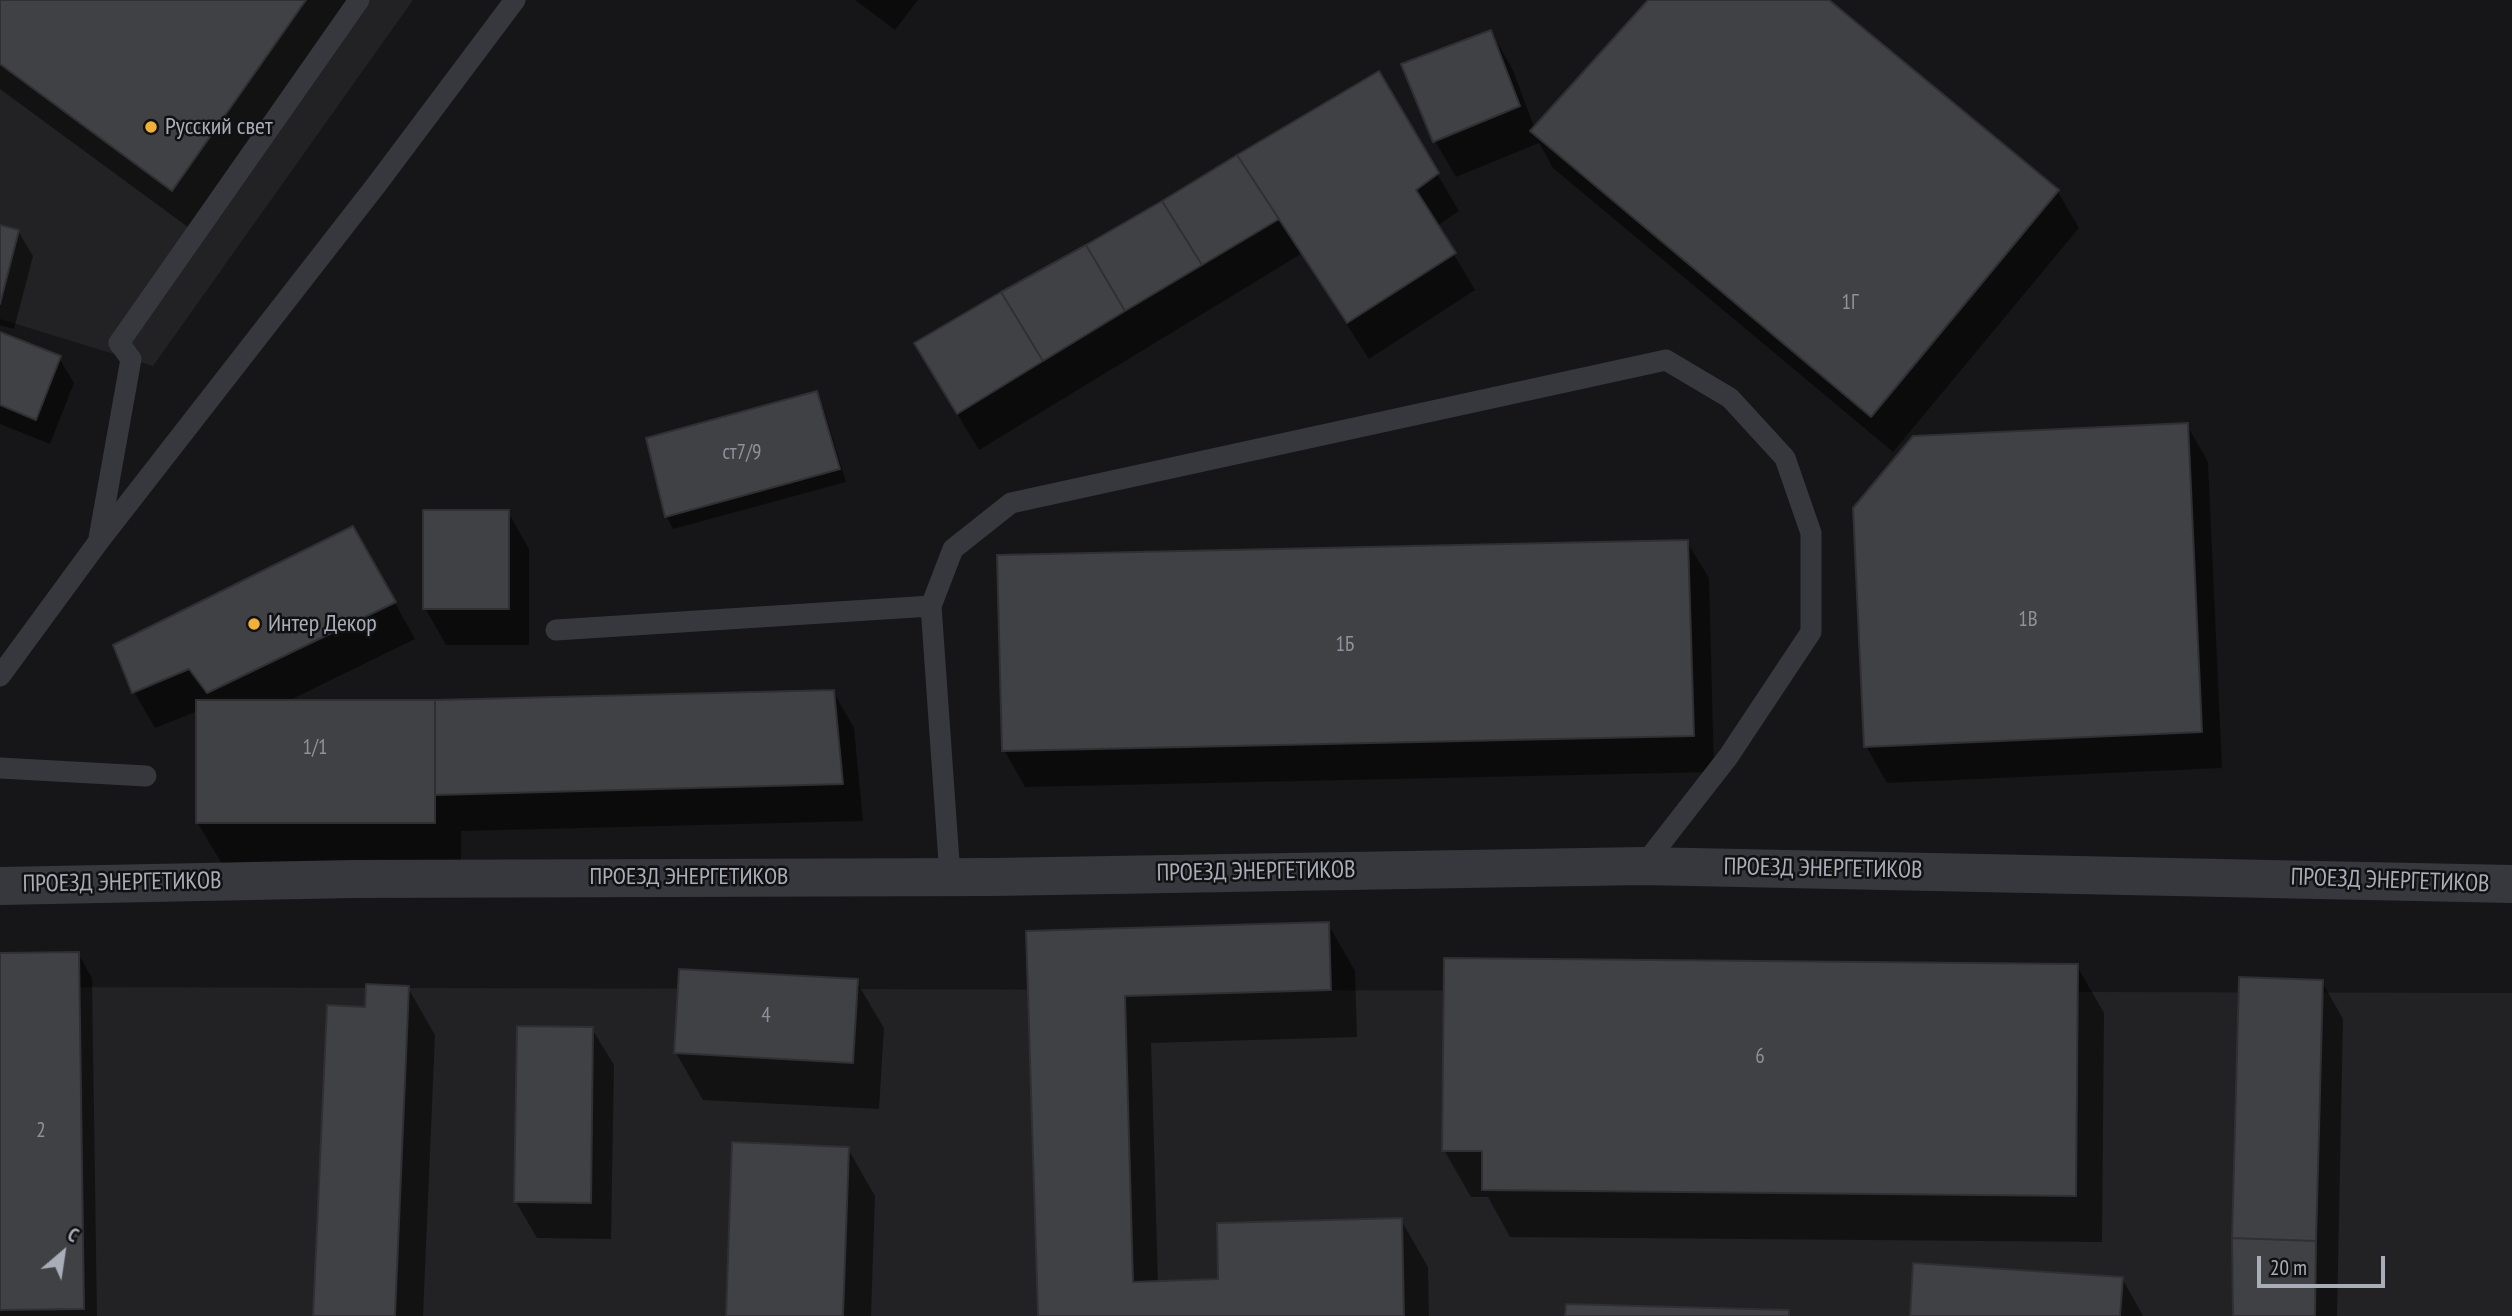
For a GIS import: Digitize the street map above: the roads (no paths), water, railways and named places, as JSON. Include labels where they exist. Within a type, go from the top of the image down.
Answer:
[{"type":"street","name":"ПРОЕЗД ЭНЕРГЕТИКОВ","points":[[0,886],[354,879],[950,876],[1643,866],[2512,884]]},
{"type":"lane","points":[[99,541],[131,359],[119,343],[359,0]]},
{"type":"lane","points":[[0,676],[99,541],[377,184],[515,0]]},
{"type":"lane","points":[[950,876],[931,606],[953,549],[1011,503],[1666,360],[1730,398],[1785,458],[1811,533],[1811,632],[1728,757],[1643,866]]},
{"type":"lane","points":[[556,630],[931,606]]},
{"type":"lane","points":[[0,768],[146,776]]},
{"type":"place","name":"Русский свет","points":[[151,127]]},
{"type":"place","name":"Интер Декор","points":[[254,624]]}]
